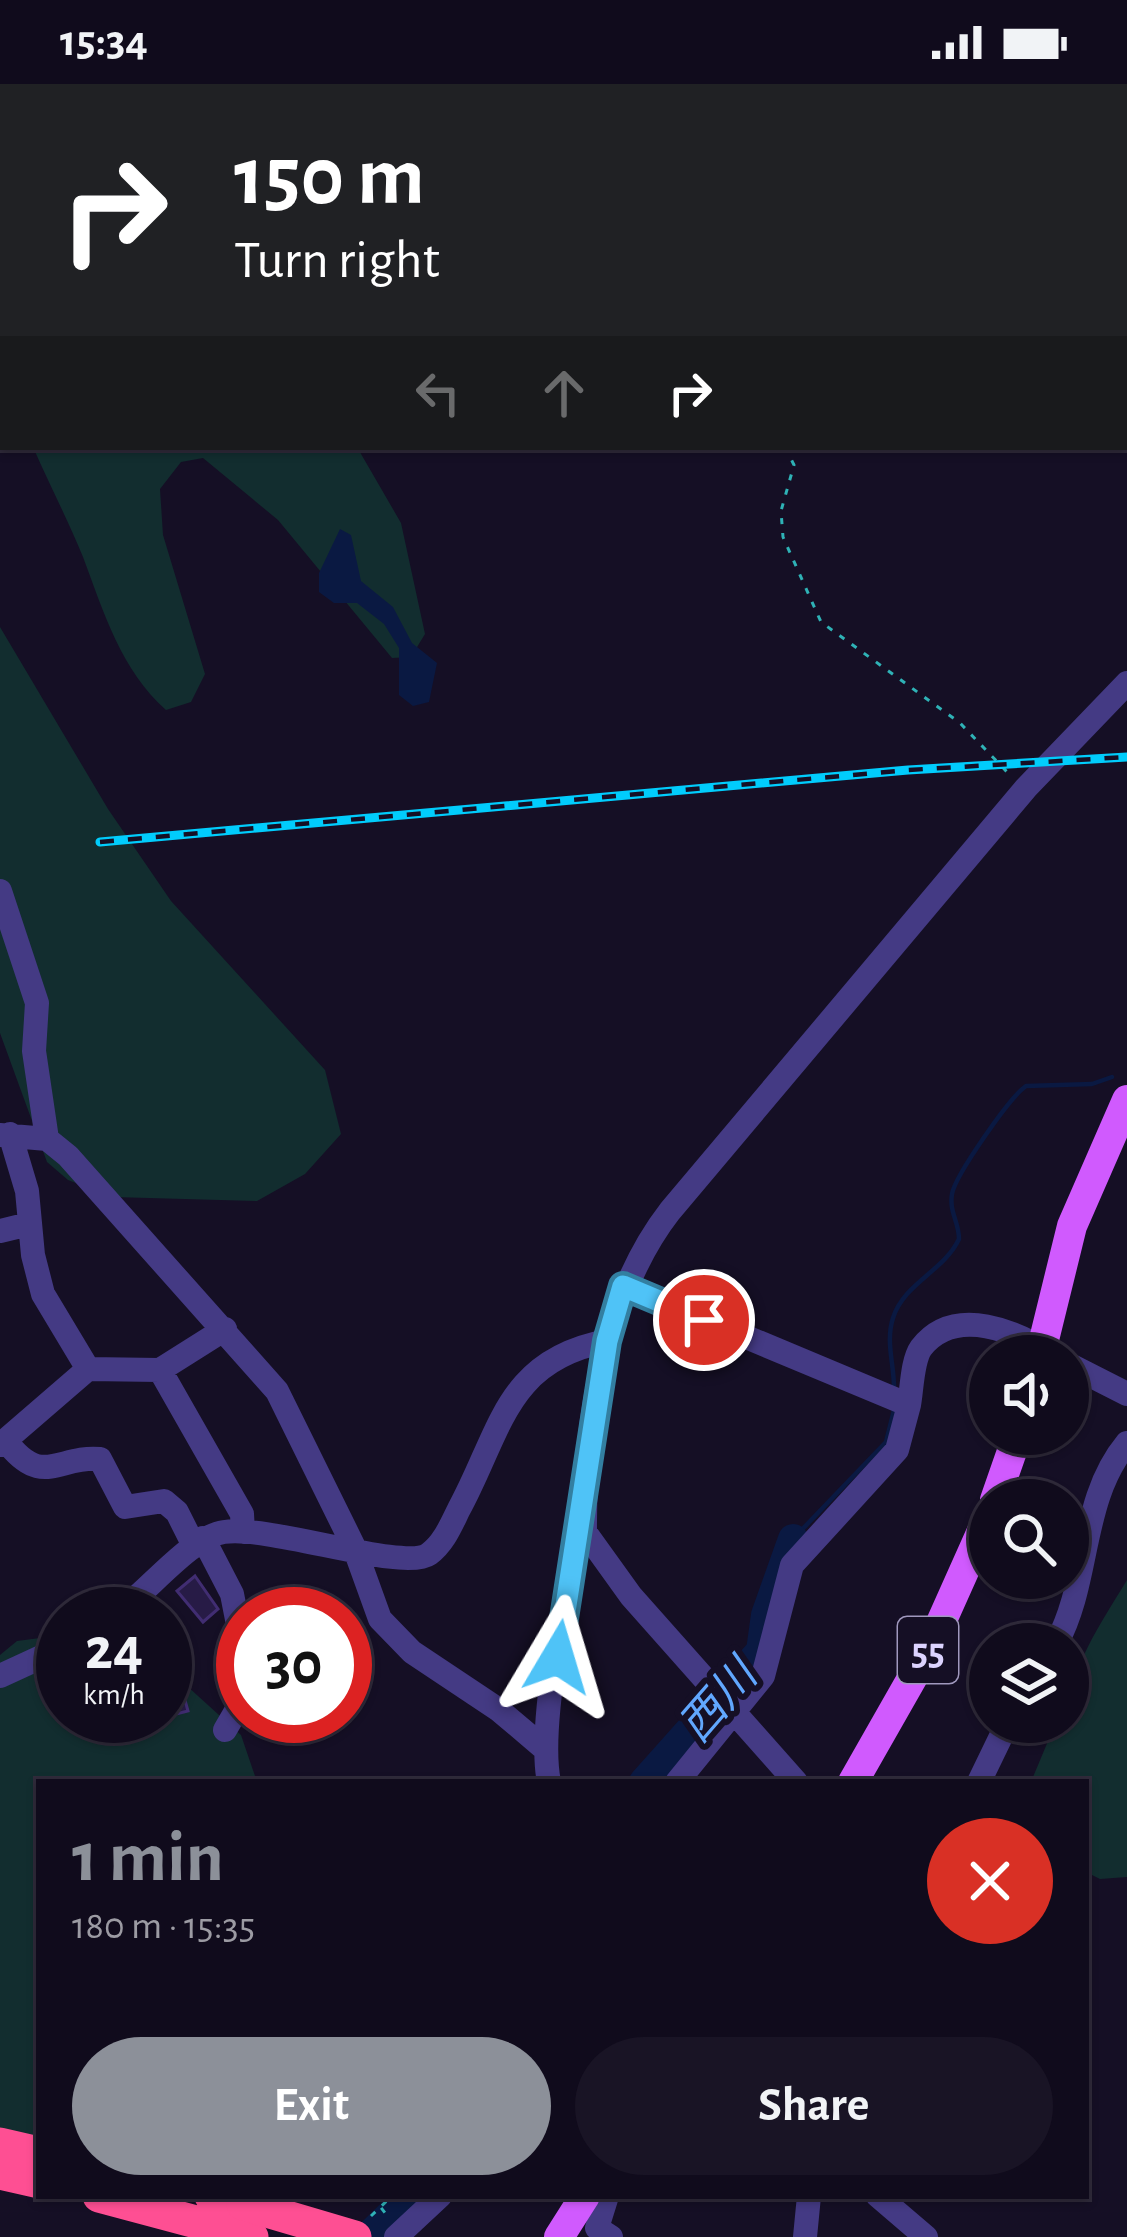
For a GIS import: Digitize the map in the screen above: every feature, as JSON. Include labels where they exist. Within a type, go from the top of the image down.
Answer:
[{"type":"highway","points":[[0,2144],[36,2152]]},
{"type":"highway","points":[[0,2173],[36,2181]]},
{"type":"highway","points":[[118,2199],[355,2237]]},
{"type":"main road","points":[[1054,1335],[1072,1226],[1127,1100]]},
{"type":"main road","name":"55","points":[[855,1779],[931,1645],[969,1560]]},
{"type":"main road","points":[[559,2237],[583,2199]]},
{"type":"street","points":[[549,1779],[545,1749],[568,1579],[585,1506],[607,1341],[623,1286],[670,1211],[1026,788],[1127,683]]},
{"type":"street","points":[[0,891],[37,1003],[34,1051],[47,1138],[277,1391],[354,1546],[380,1619],[412,1652],[545,1749]]},
{"type":"street","points":[[47,1138],[5,1135],[27,1191],[43,1294],[88,1369]]},
{"type":"street","points":[[0,1232],[29,1224]]},
{"type":"street","points":[[623,1286],[909,1405]]},
{"type":"street","points":[[680,1779],[769,1665],[792,1564],[897,1450],[919,1351],[943,1330],[994,1326],[1011,1335]]},
{"type":"street","points":[[225,1329],[160,1370],[88,1369],[3,1443],[38,1467],[100,1459],[125,1507],[164,1501],[177,1512],[227,1587]]},
{"type":"street","points":[[152,1587],[198,1542],[242,1532],[354,1546],[395,1561],[426,1557],[443,1540],[510,1398],[561,1354],[607,1341]]},
{"type":"street","points":[[160,1370],[242,1514],[242,1532]]},
{"type":"street","points":[[1089,1375],[1127,1394]]},
{"type":"street","points":[[1067,1623],[1094,1504],[1109,1465],[1127,1443]]},
{"type":"street","points":[[585,1506],[586,1532],[598,1555],[793,1779]]},
{"type":"street","points":[[0,1676],[36,1659]]},
{"type":"street","points":[[980,1779],[998,1743]]},
{"type":"street","points":[[396,2237],[437,2199]]},
{"type":"street","points":[[605,2199],[597,2228],[611,2237]]},
{"type":"street","points":[[805,2237],[809,2199]]},
{"type":"street","points":[[882,2199],[926,2237]]},
{"type":"path","points":[[786,450],[794,465],[782,511],[783,537],[821,622],[960,723],[1026,788]]},
{"type":"path","points":[[373,2199],[380,2210]]},
{"type":"green space","points":[[34,450],[359,450],[401,523],[425,634],[411,657],[392,658],[278,520],[203,458],[181,462],[160,489],[163,535],[205,674],[191,702],[166,710],[137,677],[116,640]]},
{"type":"green space","points":[[0,627],[108,809],[171,901],[325,1070],[341,1134],[305,1174],[257,1201],[113,1197],[68,1180],[47,1162],[0,1033]]},
{"type":"green space","points":[[1127,1580],[1127,1877],[1100,1879],[1089,1874],[1089,1779],[1033,1779],[1047,1743],[1089,1743],[1089,1646]]},
{"type":"green space","points":[[36,1639],[36,1743],[192,1743],[192,1691],[216,1712],[216,1743],[244,1743],[256,1779],[36,1779],[36,2143],[0,2134],[0,1655],[17,1641]]},
{"type":"water","points":[[340,529],[351,535],[361,581],[393,607],[412,643],[437,663],[429,702],[413,706],[399,695],[399,648],[384,624],[357,603],[334,603],[319,592],[319,573]]},
{"type":"building","points":[[195,1576],[216,1611],[203,1622],[192,1609],[192,1587],[182,1587]]},
{"type":"waterway","points":[[894,1392],[893,1318],[906,1295],[959,1239],[952,1194],[984,1138],[1026,1086],[1092,1084],[1112,1077]]},
{"type":"waterway","points":[[793,1539],[886,1442],[894,1410]]},
{"type":"waterway","name":"西川","points":[[647,1779],[761,1651],[766,1615],[793,1539]]},
{"type":"waterway","name":"西川","points":[[368,2237],[407,2199]]},
{"type":"railway","points":[[100,842],[908,770],[1127,757]]},
{"type":"route","points":[[558,1657],[607,1341],[623,1286],[704,1320]]}]
